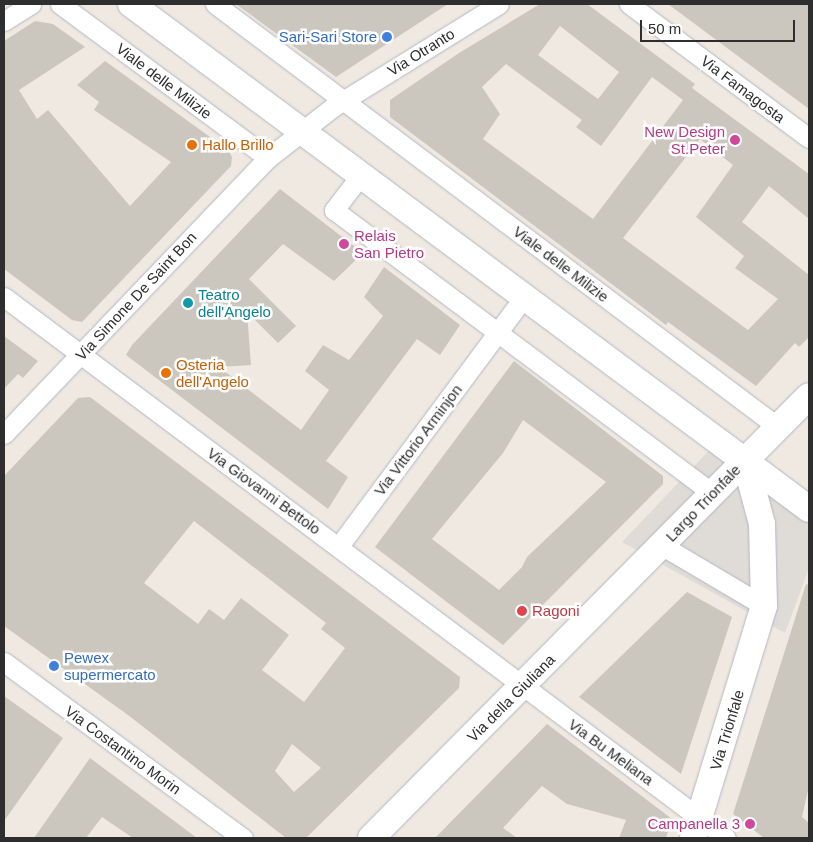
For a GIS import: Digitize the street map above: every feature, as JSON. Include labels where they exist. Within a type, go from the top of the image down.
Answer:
[{"type":"street","points":[[4,21],[31,4]]},
{"type":"street","name":"Viale delle Milizie","points":[[60,4],[268,158]]},
{"type":"street","points":[[131,4],[809,509]]},
{"type":"street","name":"Viale delle Milizie","points":[[215,4],[778,427]]},
{"type":"street","name":"Via Otranto","points":[[344,100],[498,4]]},
{"type":"street","name":"Via Famagosta","points":[[628,4],[809,138]]},
{"type":"street","points":[[302,132],[344,100]]},
{"type":"street","name":"Via Simone De Saint Bon","points":[[4,434],[268,158],[302,132]]},
{"type":"street","points":[[360,176],[334,210],[712,493]]},
{"type":"street","name":"Via Giovanni Bettolo","points":[[4,297],[339,546],[523,686]]},
{"type":"street","name":"Via Vittorio Arminjon","points":[[339,546],[524,297]]},
{"type":"street","points":[[745,460],[809,396]]},
{"type":"street","name":"Largo Trionfale","points":[[745,460],[656,551],[762,614]]},
{"type":"street","name":"Largo Trionfale","points":[[745,460],[762,524],[762,614]]},
{"type":"street","name":"Via della Giuliana","points":[[371,838],[656,551]]},
{"type":"street","name":"Via Trionfale","points":[[696,828],[762,614]]},
{"type":"street","name":"Via Costantino Morin","points":[[4,662],[243,838]]},
{"type":"street","name":"Via Bu Meliana","points":[[523,686],[696,828],[726,838]]},
{"type":"shaded area","points":[[718,441],[809,497],[809,568],[785,633],[622,542]]},
{"type":"building","points":[[236,4],[448,4],[336,77]]},
{"type":"building","points":[[540,4],[587,4],[695,84],[692,88],[809,174],[809,219],[769,186],[742,222],[809,275],[809,337],[799,347],[795,343],[756,386],[668,322],[666,325],[390,117],[390,100],[459,53]],"holes":[[[560,26],[619,72],[598,99],[538,55]],[[506,64],[582,120],[576,127],[601,146],[652,77],[683,100],[593,219],[483,139],[500,114],[482,87]],[[700,139],[733,165],[696,217],[744,256],[735,268],[778,299],[748,330],[623,238]]]},
{"type":"building","points":[[668,4],[809,4],[809,109]]},
{"type":"building","points":[[35,21],[53,24],[85,47],[19,90],[37,119],[48,110],[130,206],[171,162],[94,110],[99,102],[77,85],[105,61],[228,150],[232,157],[231,166],[82,322],[72,320],[4,269],[4,41]]},
{"type":"building","points":[[280,189],[363,253],[334,281],[283,244],[249,279],[296,326],[278,343],[247,312],[251,365],[219,367],[301,430],[329,390],[305,371],[323,345],[349,360],[383,316],[364,297],[384,267],[460,325],[440,355],[417,339],[326,461],[348,477],[328,509],[126,355],[132,345]]},
{"type":"building","points":[[4,336],[38,361],[23,378],[18,374],[4,389]]},
{"type":"building","points":[[514,361],[663,476],[663,484],[503,645],[375,547]],"holes":[[[523,420],[606,482],[527,557],[522,567],[499,590],[432,539],[503,453]]]},
{"type":"building","points":[[90,397],[460,677],[459,688],[306,838],[286,838],[128,715],[4,626],[4,476],[78,398]],"holes":[[[194,521],[326,623],[321,629],[345,648],[304,702],[262,670],[289,635],[241,598],[224,620],[209,609],[198,624],[144,583]],[[292,744],[321,768],[294,792],[275,771]]]},
{"type":"building","points":[[806,584],[809,585],[809,786],[802,817],[809,823],[809,838],[764,838],[733,814]]},
{"type":"building","points":[[687,592],[732,617],[681,774],[579,697]]},
{"type":"building","points":[[4,696],[63,738],[4,821]]},
{"type":"building","points":[[547,724],[672,819],[666,838],[619,838],[626,820],[567,804],[542,786],[503,828],[517,838],[435,838]]},
{"type":"building","points":[[90,758],[197,838],[133,838],[102,817],[86,838],[34,838]]},
{"type":"place","name":"Sari-Sari Store","points":[[387,37]]},
{"type":"place","name":"New Design St.Peter","points":[[735,140]]},
{"type":"place","name":"Hallo Brillo","points":[[192,145]]},
{"type":"place","name":"Relais San Pietro","points":[[344,244]]},
{"type":"place","name":"Teatro dell'Angelo","points":[[188,303]]},
{"type":"place","name":"Osteria dell'Angelo","points":[[166,373]]},
{"type":"place","name":"Ragoni","points":[[522,611]]},
{"type":"place","name":"Pewex supermercato","points":[[54,666]]},
{"type":"place","name":"Campanella 3","points":[[750,824]]}]
